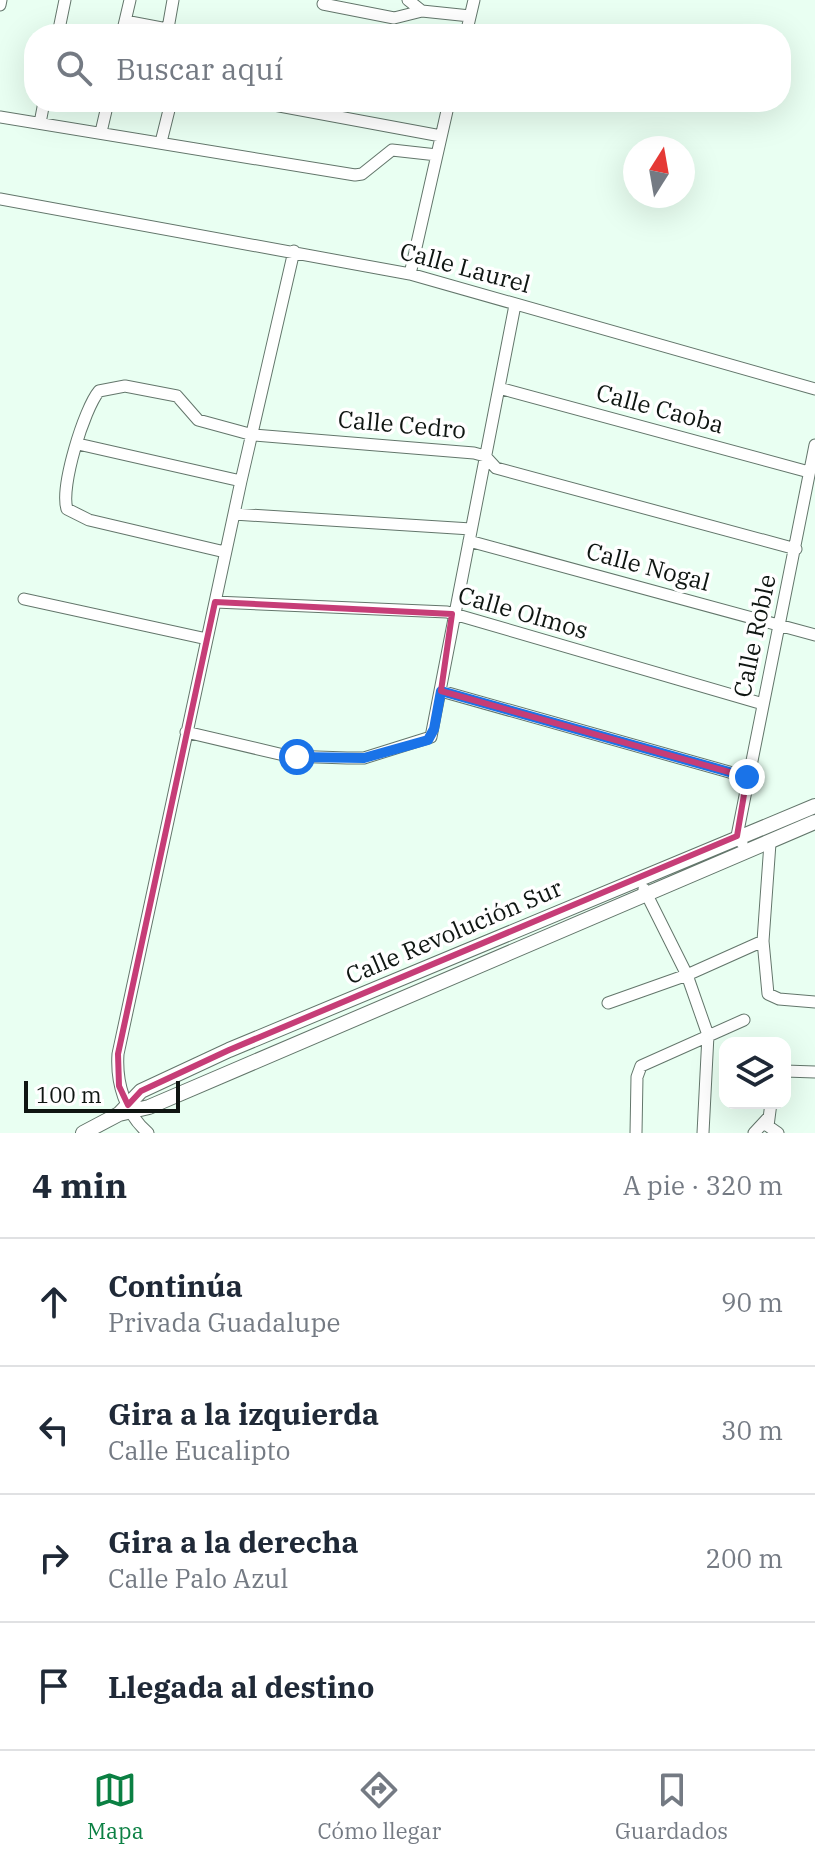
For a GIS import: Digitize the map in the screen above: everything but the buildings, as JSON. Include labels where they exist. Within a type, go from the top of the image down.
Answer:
[{"type":"main road","name":"Calle Revolución Sur","points":[[122,1113],[141,1091],[229,1050],[815,806]]},
{"type":"main road","name":"Calle Revolución Sur","points":[[86,1132],[122,1113],[815,822]]},
{"type":"main road","points":[[337,1006],[343,1021]]},
{"type":"main road","points":[[229,1050],[237,1067]]},
{"type":"street","points":[[60,24],[65,0]]},
{"type":"street","points":[[124,24],[130,0]]},
{"type":"street","points":[[168,24],[173,0]]},
{"type":"street","points":[[408,0],[422,11]]},
{"type":"street","points":[[468,24],[474,0]]},
{"type":"street","points":[[323,4],[394,18],[422,11],[470,16]]},
{"type":"street","points":[[125,21],[136,24]]},
{"type":"street","points":[[40,123],[42,112]]},
{"type":"street","points":[[101,132],[106,112]]},
{"type":"street","points":[[161,142],[168,112]]},
{"type":"street","points":[[311,112],[441,136]]},
{"type":"street","points":[[410,274],[444,112]]},
{"type":"street","points":[[0,117],[355,175],[362,174],[392,150],[395,128]]},
{"type":"street","points":[[392,150],[437,155]]},
{"type":"street","name":"Calle Laurel","points":[[0,199],[410,274],[815,389]]},
{"type":"street","points":[[148,1133],[122,1113],[118,1054],[225,552],[294,251]]},
{"type":"street","points":[[186,732],[288,756],[359,758],[428,740],[434,729],[515,305]]},
{"type":"street","name":"Calle Cedro","points":[[78,444],[89,409],[99,391],[125,386],[177,396],[198,420],[253,435],[485,456],[496,468],[796,549]]},
{"type":"street","name":"Calle Caoba","points":[[499,388],[809,472]]},
{"type":"street","points":[[225,552],[72,513],[65,500],[78,444],[241,481]]},
{"type":"street","name":"Calle Roble","points":[[737,836],[815,445]]},
{"type":"street","name":"Calle Nogal","points":[[234,514],[470,535],[815,635]]},
{"type":"street","points":[[24,599],[207,639]]},
{"type":"street","name":"Calle Olmos","points":[[215,602],[424,611],[455,617],[763,704]]},
{"type":"street","points":[[441,691],[747,777]]},
{"type":"street","points":[[737,836],[748,852]]},
{"type":"street","points":[[770,843],[763,941],[767,991],[770,996],[779,999],[815,1002]]},
{"type":"street","points":[[640,877],[645,893],[687,975],[708,1035],[703,1133]]},
{"type":"street","points":[[608,1003],[687,975],[763,941]]},
{"type":"street","points":[[636,1133],[638,1071],[651,1061],[744,1020]]},
{"type":"street","points":[[791,1071],[815,1072]]},
{"type":"street","points":[[754,1133],[771,1126]]},
{"type":"highlighted area","points":[[215,602],[452,614],[441,691],[747,777],[737,836],[229,1050],[141,1091],[128,1105],[119,1086],[118,1054]]},
{"type":"route","points":[[297,757],[364,758],[403,744],[428,740],[434,729],[441,691],[747,777]]}]
